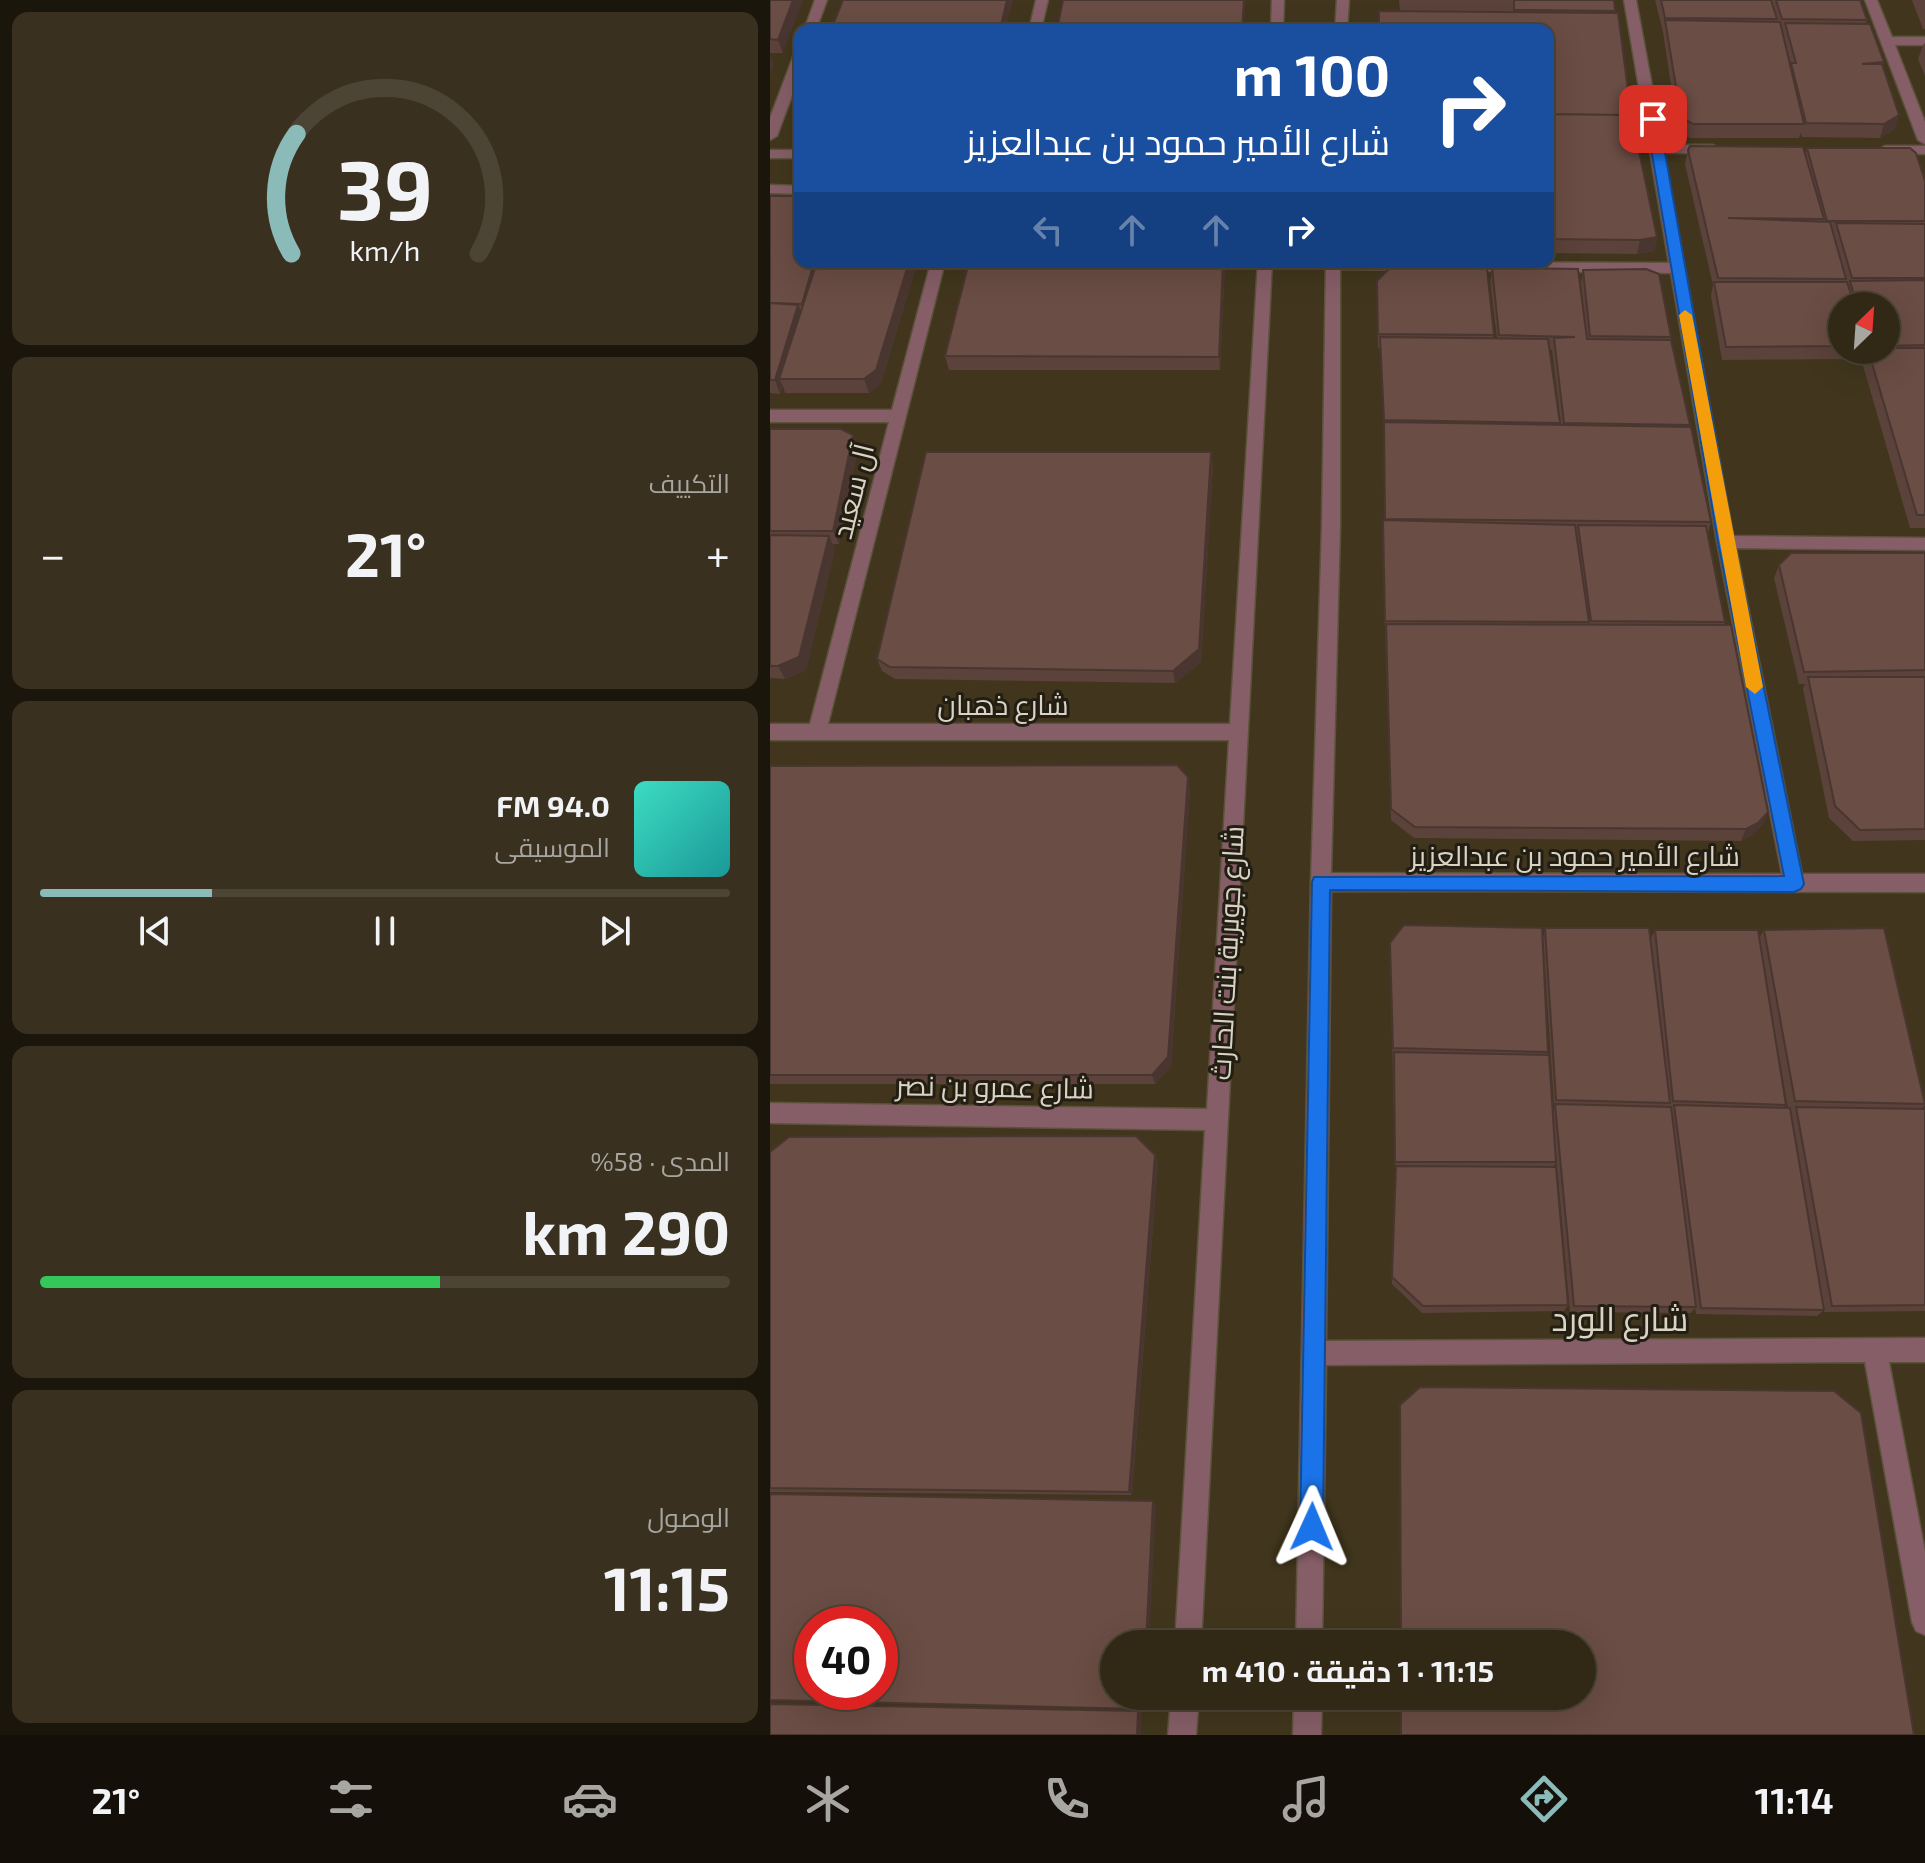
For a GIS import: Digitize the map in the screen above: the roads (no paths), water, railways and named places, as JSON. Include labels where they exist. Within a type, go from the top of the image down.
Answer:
[{"type":"street","points":[[812,24],[821,0]]},
{"type":"street","points":[[1036,24],[1042,0]]},
{"type":"street","points":[[1277,24],[1278,0]]},
{"type":"street","points":[[1341,24],[1343,0]]},
{"type":"street","points":[[1630,0],[1726,542],[1794,884]]},
{"type":"street","points":[[1871,0],[1925,140]]},
{"type":"street","points":[[1886,41],[1925,41]]},
{"type":"street","points":[[770,136],[794,73]]},
{"type":"street","points":[[1658,149],[1721,149]]},
{"type":"street","points":[[1862,150],[1925,150]]},
{"type":"street","points":[[770,154],[794,154]]},
{"type":"street","points":[[770,189],[794,190]]},
{"type":"street","points":[[1554,266],[1677,268]]},
{"type":"street","name":"آل سعيد","points":[[817,732],[936,268]]},
{"type":"street","name":"شارع جويرية بنت الحارث","points":[[1189,1630],[1236,732],[1265,268]]},
{"type":"street","points":[[1309,1630],[1321,882],[1331,526],[1333,268]]},
{"type":"street","points":[[770,416],[897,416]]},
{"type":"street","points":[[1726,542],[1925,544]]},
{"type":"street","name":"شارع ذهبان","points":[[770,732],[1236,732]]},
{"type":"street","name":"شارع الأمير حمود بن عبدالعزيز","points":[[1321,882],[1925,883]]},
{"type":"street","name":"شارع عمرو بن نصر","points":[[770,1113],[1218,1120]]},
{"type":"street","points":[[1875,1350],[1925,1622]]},
{"type":"street","name":"شارع الورد","points":[[1315,1353],[1925,1350]]},
{"type":"street","points":[[1182,1735],[1184,1710]]},
{"type":"street","points":[[1307,1735],[1308,1710]]}]
